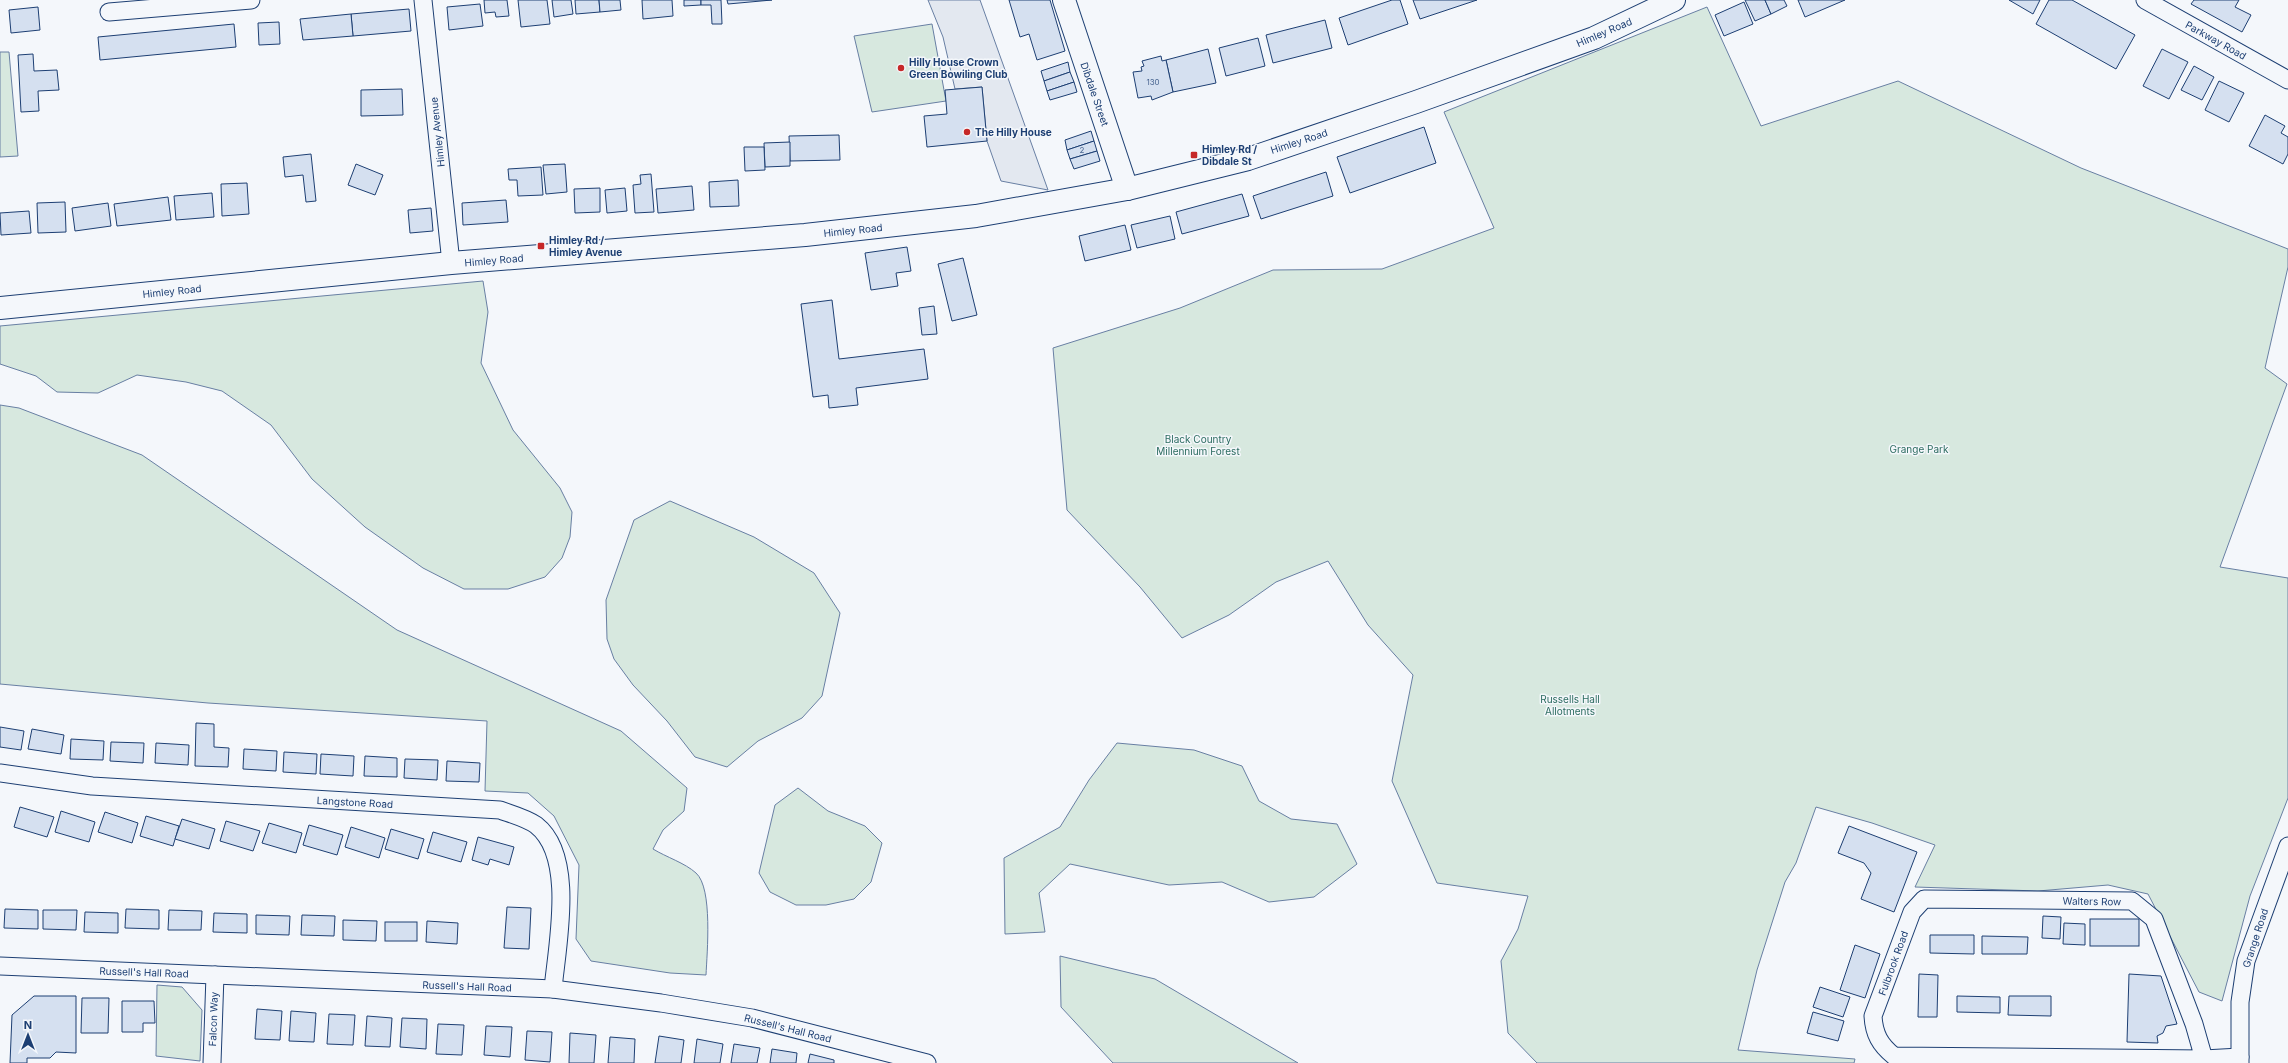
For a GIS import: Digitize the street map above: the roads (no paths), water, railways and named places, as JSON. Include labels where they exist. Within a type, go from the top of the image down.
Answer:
[{"type":"main road","name":"Dibdale Street","points":[[1064,0],[1127,189]]},
{"type":"main road","name":"Himley Road","points":[[0,308],[451,263],[805,235],[976,216],[1127,189],[1248,158],[1416,102],[1594,38],[1674,0]]},
{"type":"street","points":[[109,12],[251,0]]},
{"type":"street","name":"Himley Avenue","points":[[423,0],[451,263]]},
{"type":"street","name":"Parkway Road","points":[[2145,0],[2288,80]]},
{"type":"street","name":"Langstone Road","points":[[0,773],[92,786],[500,810],[514,815],[536,826],[548,839],[556,856],[560,873],[562,893],[553,989]]},
{"type":"street","name":"Grange Road","points":[[2240,1060],[2240,1002],[2246,960],[2288,846]]},
{"type":"street","name":"Fulbrook Road","points":[[1924,899],[1912,912],[1873,1016],[1874,1031],[1884,1048],[1894,1056],[2204,1059]]},
{"type":"street","name":"Walters Row","points":[[1924,899],[2132,901],[2154,919],[2194,1024],[2204,1059]]},
{"type":"street","name":"Russell's Hall Road","points":[[0,966],[553,989],[661,1002],[752,1018],[927,1063]]},
{"type":"street","name":"Falcon Way","points":[[212,1063],[215,975]]},
{"type":"street","points":[[2204,1059],[2240,1060]]},
{"type":"place","name":"Hilly House Crown Green Bowiling Club","points":[[901,68]]},
{"type":"place","name":"The Hilly House","points":[[967,132]]},
{"type":"place","name":"Himley Rd / Dibdale St","points":[[1194,155]]},
{"type":"place","name":"Himley Rd / Himley Avenue","points":[[541,246]]},
{"type":"park label","name":"Black Country Millennium Forest","points":[[1198,444]]},
{"type":"park label","name":"Grange Park","points":[[1919,449]]},
{"type":"park label","name":"Russells Hall Allotments","points":[[1570,704]]}]
